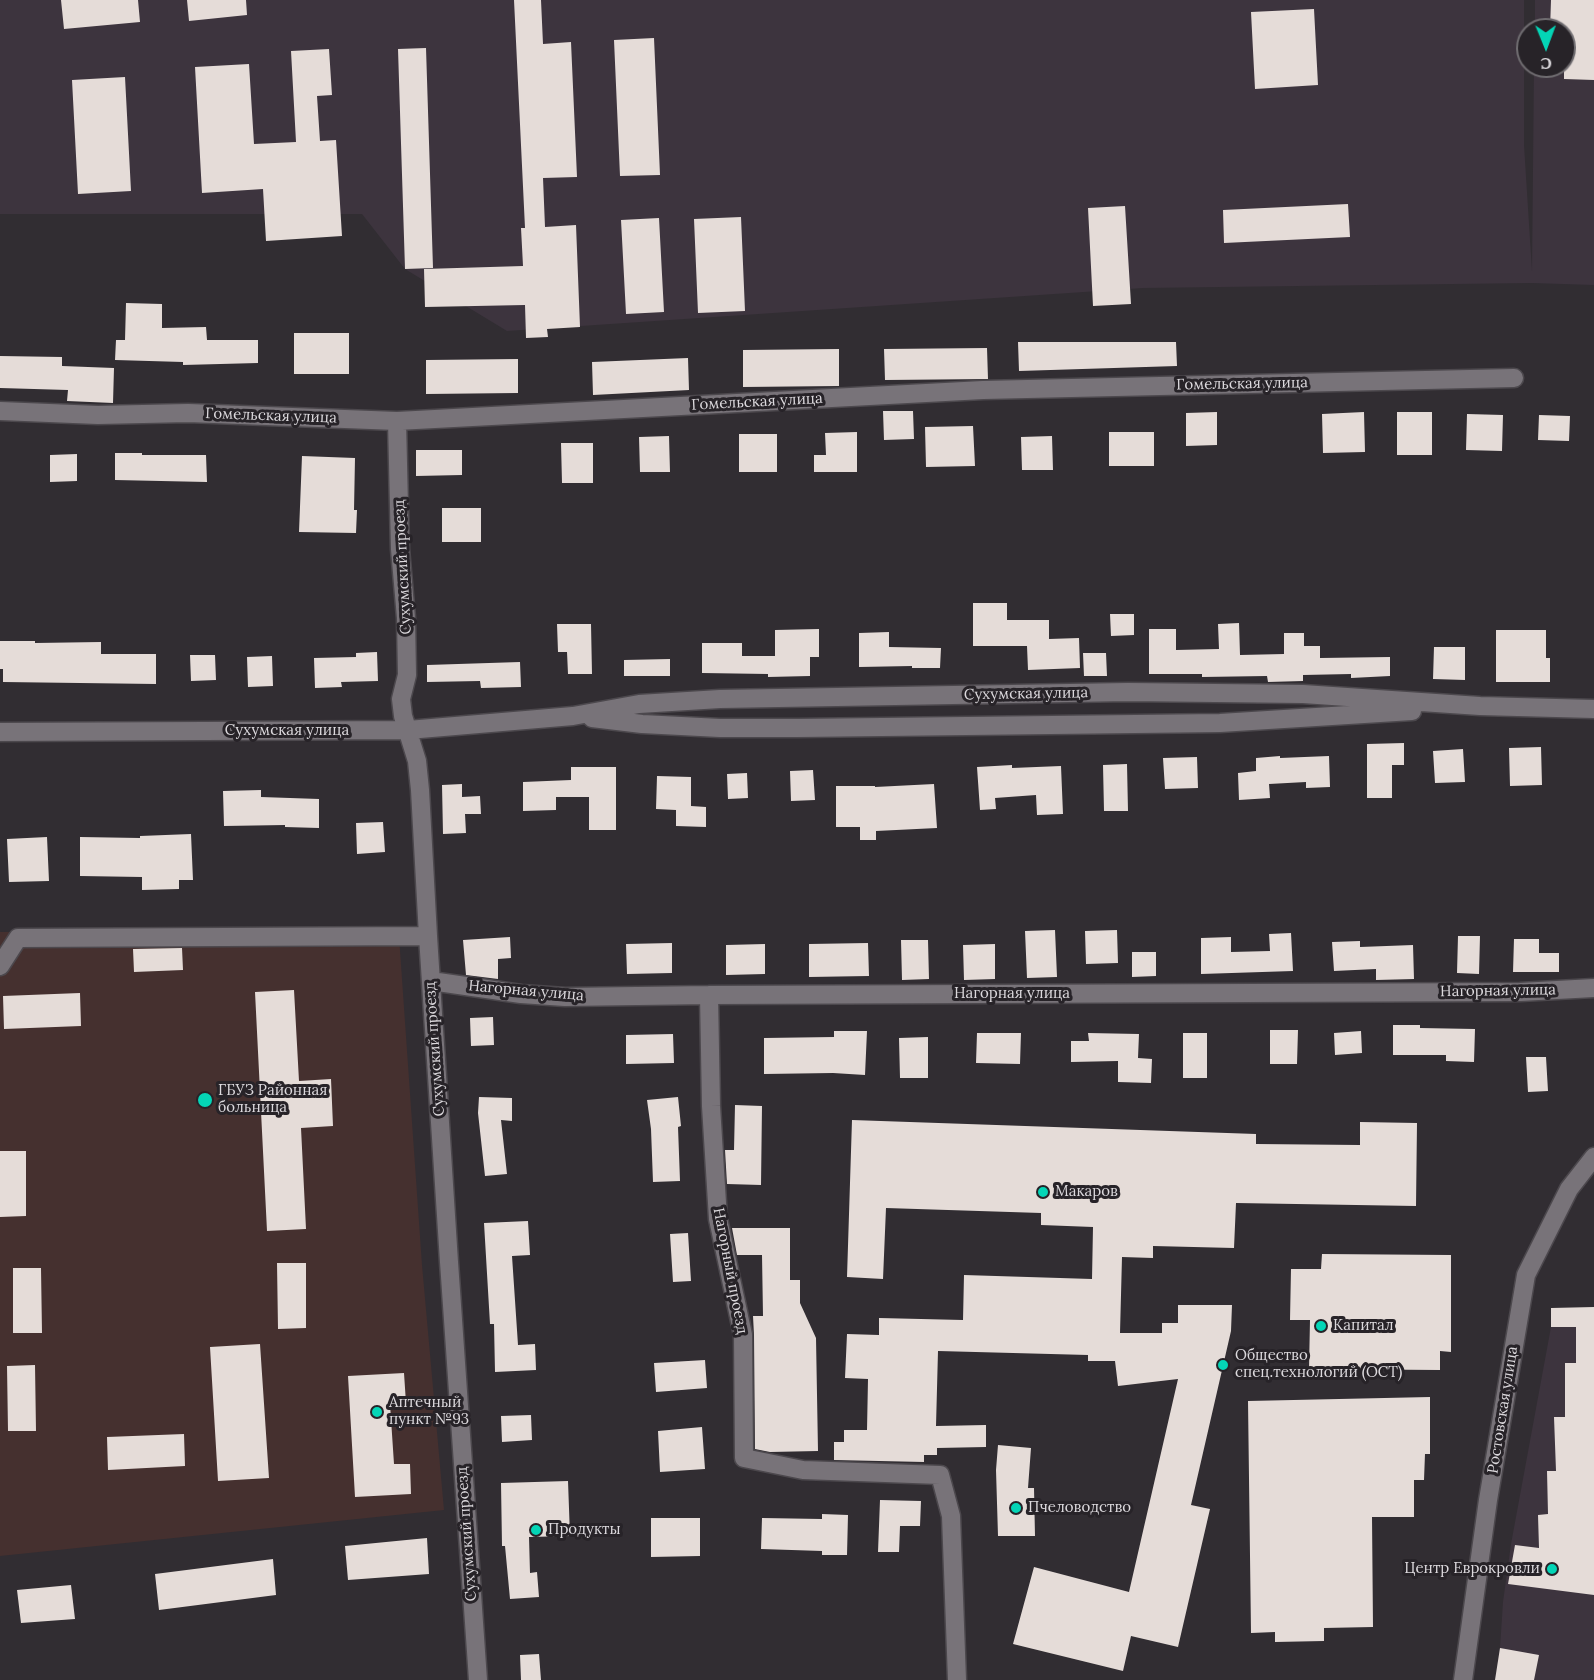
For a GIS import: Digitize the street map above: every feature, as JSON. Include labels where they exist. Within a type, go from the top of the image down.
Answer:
[{"type":"street","name":"Гомельская улица","points":[[0,411],[98,415],[188,413],[397,421],[983,390],[1514,378]]},
{"type":"street","name":"Сухумский проезд","points":[[397,421],[400,549],[408,675],[401,699],[403,716],[417,761],[420,790],[465,1515],[478,1680]]},
{"type":"street","name":"Сухумская улица","points":[[0,732],[408,730],[573,716],[639,704],[720,699],[1128,692],[1303,694],[1480,706],[1594,709]]},
{"type":"street","name":"Сухумская улица","points":[[573,716],[642,724],[720,728],[1220,723],[1480,706]]},
{"type":"street","points":[[0,966],[18,938],[428,936]]},
{"type":"street","name":"Нагорная улица","points":[[431,981],[521,994],[566,997],[1520,992],[1594,988]]},
{"type":"street","name":"Нагорный проезд","points":[[709,995],[711,1106],[718,1219],[743,1335],[744,1458],[803,1470],[940,1475],[951,1516],[957,1680]]},
{"type":"street","name":"Ростовская улица","points":[[1463,1680],[1488,1500],[1526,1275],[1569,1189],[1594,1157]]},
{"type":"shaded area","points":[[0,0],[1524,0],[1524,18],[1516,18],[1516,78],[1524,78],[1524,145],[1532,271],[1534,78],[1576,78],[1576,18],[1535,18],[1535,0],[1594,0],[1594,285],[1532,283],[1143,288],[507,331],[405,269],[362,214],[0,214]]},
{"type":"shaded area","name":"ГБУЗ Районная больница","points":[[353,930],[399,936],[422,1265],[444,1510],[0,1556],[0,932]]},
{"type":"shaded area","points":[[1594,1307],[1594,1680],[1495,1680],[1511,1544],[1551,1327],[1591,1327]]},
{"type":"building","points":[[61,0],[138,0],[140,22],[64,29]]},
{"type":"building","points":[[187,0],[246,0],[247,15],[189,21]]},
{"type":"building","points":[[514,0],[541,0],[543,44],[571,42],[577,177],[543,178],[545,227],[576,225],[580,327],[547,329],[548,337],[526,338],[525,305],[425,307],[424,269],[523,266],[521,228],[525,228]]},
{"type":"building","points":[[1551,0],[1594,0],[1594,80],[1564,79],[1576,78],[1576,18],[1550,18]]},
{"type":"building","points":[[1314,9],[1318,85],[1255,89],[1251,12]]},
{"type":"building","points":[[654,38],[660,175],[620,176],[614,40]]},
{"type":"building","points":[[426,48],[433,268],[405,269],[398,49]]},
{"type":"building","points":[[329,49],[332,95],[317,96],[320,141],[336,140],[342,236],[266,241],[263,189],[202,193],[195,67],[249,64],[254,144],[296,142],[291,51]]},
{"type":"building","points":[[125,77],[131,191],[78,194],[72,80]]},
{"type":"building","points":[[1348,204],[1350,237],[1224,243],[1223,210]]},
{"type":"building","points":[[1125,206],[1131,304],[1093,306],[1088,208]]},
{"type":"building","points":[[741,217],[745,311],[698,313],[694,219]]},
{"type":"building","points":[[659,218],[664,312],[626,314],[621,220]]},
{"type":"building","points":[[126,303],[162,304],[162,328],[206,327],[207,340],[258,340],[258,363],[183,365],[183,362],[115,360],[116,340],[125,340]]},
{"type":"building","points":[[294,333],[349,333],[349,374],[294,374]]},
{"type":"building","points":[[1018,342],[1176,342],[1177,366],[1019,371]]},
{"type":"building","points":[[987,348],[988,379],[885,380],[884,349]]},
{"type":"building","points":[[839,349],[839,386],[743,387],[743,350]]},
{"type":"building","points":[[0,356],[62,357],[62,366],[114,368],[113,403],[67,401],[68,390],[0,388]]},
{"type":"building","points":[[688,358],[689,390],[593,395],[592,362]]},
{"type":"building","points":[[518,359],[518,393],[426,394],[426,360]]},
{"type":"building","points":[[883,411],[913,411],[914,439],[884,440]]},
{"type":"building","points":[[1217,412],[1217,445],[1186,446],[1186,413]]},
{"type":"building","points":[[1364,412],[1365,452],[1323,453],[1322,414]]},
{"type":"building","points":[[1397,412],[1432,412],[1432,455],[1397,455]]},
{"type":"building","points":[[1467,414],[1503,415],[1502,451],[1466,450]]},
{"type":"building","points":[[1539,415],[1570,416],[1569,441],[1538,440]]},
{"type":"building","points":[[973,426],[975,466],[926,467],[925,427]]},
{"type":"building","points":[[857,432],[857,472],[814,472],[814,455],[826,455],[825,433]]},
{"type":"building","points":[[1109,432],[1154,432],[1154,466],[1109,466]]},
{"type":"building","points":[[739,434],[777,434],[777,472],[739,472]]},
{"type":"building","points":[[669,436],[670,472],[640,472],[639,437]]},
{"type":"building","points":[[1052,436],[1053,470],[1022,470],[1021,437]]},
{"type":"building","points":[[561,443],[593,443],[593,483],[562,483]]},
{"type":"building","points":[[416,450],[462,450],[462,475],[416,476]]},
{"type":"building","points":[[115,453],[206,455],[207,482],[115,480]]},
{"type":"building","points":[[77,454],[77,481],[50,482],[50,455]]},
{"type":"building","points":[[302,456],[355,458],[356,533],[299,532]]},
{"type":"building","points":[[442,508],[481,508],[481,542],[442,542]]},
{"type":"building","points":[[973,603],[1007,603],[1007,620],[1049,620],[1049,639],[1079,638],[1080,668],[1028,670],[1027,646],[973,646]]},
{"type":"building","points":[[1110,614],[1134,614],[1134,635],[1111,636]]},
{"type":"building","points":[[1239,623],[1240,655],[1284,654],[1284,633],[1304,633],[1304,646],[1320,646],[1320,658],[1390,657],[1390,676],[1351,678],[1351,674],[1303,675],[1303,681],[1268,682],[1267,676],[1202,677],[1202,674],[1149,674],[1149,629],[1176,629],[1176,650],[1219,649],[1218,624]]},
{"type":"building","points":[[557,624],[591,624],[592,674],[568,674],[567,652],[558,652]]},
{"type":"building","points":[[819,629],[819,657],[810,657],[810,676],[768,677],[768,674],[702,673],[702,643],[742,643],[742,656],[775,656],[775,630]]},
{"type":"building","points":[[1496,630],[1546,630],[1546,658],[1550,658],[1550,682],[1496,682]]},
{"type":"building","points":[[889,632],[889,647],[941,648],[940,668],[859,667],[859,633]]},
{"type":"building","points":[[0,641],[101,642],[101,654],[156,654],[156,684],[3,682],[3,669],[0,669]]},
{"type":"building","points":[[1434,647],[1465,647],[1465,680],[1433,679]]},
{"type":"building","points":[[377,652],[378,681],[341,682],[342,687],[315,688],[314,658],[356,657],[356,653]]},
{"type":"building","points":[[1083,653],[1106,653],[1107,676],[1084,676]]},
{"type":"building","points":[[190,655],[215,655],[216,680],[191,681]]},
{"type":"building","points":[[272,656],[273,686],[248,687],[247,657]]},
{"type":"building","points":[[670,659],[670,676],[624,676],[624,660]]},
{"type":"building","points":[[520,662],[521,687],[481,688],[480,681],[427,682],[427,665]]},
{"type":"building","points":[[1404,743],[1404,765],[1392,765],[1392,798],[1367,798],[1367,744]]},
{"type":"building","points":[[1541,747],[1542,785],[1510,786],[1509,748]]},
{"type":"building","points":[[1463,749],[1465,782],[1435,783],[1433,751]]},
{"type":"building","points":[[1280,756],[1280,758],[1329,756],[1330,787],[1306,788],[1306,782],[1269,784],[1270,798],[1239,800],[1238,773],[1256,771],[1256,758]]},
{"type":"building","points":[[1197,757],[1198,788],[1165,789],[1163,758]]},
{"type":"building","points":[[1127,764],[1128,811],[1104,811],[1103,765]]},
{"type":"building","points":[[1012,765],[1012,768],[1061,766],[1063,814],[1037,815],[1036,795],[995,798],[996,809],[980,810],[977,767]]},
{"type":"building","points":[[571,767],[616,767],[616,830],[589,830],[589,797],[556,797],[556,810],[523,811],[523,782],[571,780]]},
{"type":"building","points":[[813,770],[815,800],[791,801],[790,771]]},
{"type":"building","points":[[747,773],[748,798],[728,799],[727,774]]},
{"type":"building","points":[[657,776],[691,777],[691,806],[706,807],[706,827],[676,826],[676,810],[656,809]]},
{"type":"building","points":[[462,784],[462,797],[480,796],[481,814],[465,814],[466,833],[443,834],[442,785]]},
{"type":"building","points":[[934,784],[937,828],[876,831],[876,840],[860,840],[860,827],[836,827],[836,786]]},
{"type":"building","points":[[261,790],[261,797],[319,799],[319,828],[285,827],[285,825],[224,826],[223,791]]},
{"type":"building","points":[[383,822],[385,852],[357,854],[356,823]]},
{"type":"building","points":[[191,834],[193,880],[179,880],[179,889],[142,890],[142,877],[80,876],[80,837],[140,838],[140,836]]},
{"type":"building","points":[[47,837],[49,881],[9,882],[7,839]]},
{"type":"building","points":[[1055,930],[1057,977],[1027,978],[1025,931]]},
{"type":"building","points":[[1117,930],[1118,963],[1086,964],[1085,931]]},
{"type":"building","points":[[1291,933],[1293,971],[1201,974],[1201,938],[1231,937],[1231,952],[1270,951],[1269,934]]},
{"type":"building","points":[[1458,936],[1480,936],[1479,974],[1457,973]]},
{"type":"building","points":[[510,937],[511,958],[498,959],[498,979],[466,975],[463,940]]},
{"type":"building","points":[[1514,939],[1539,939],[1539,953],[1559,953],[1559,972],[1513,972]]},
{"type":"building","points":[[901,940],[928,940],[929,979],[902,980]]},
{"type":"building","points":[[1360,941],[1360,947],[1413,945],[1414,979],[1376,980],[1376,969],[1334,971],[1332,942]]},
{"type":"building","points":[[672,943],[672,973],[627,974],[626,944]]},
{"type":"building","points":[[868,943],[869,976],[809,977],[809,944]]},
{"type":"building","points":[[765,944],[765,974],[726,975],[726,945]]},
{"type":"building","points":[[995,944],[995,979],[964,980],[963,945]]},
{"type":"building","points":[[182,948],[183,970],[134,972],[133,949]]},
{"type":"building","points":[[1132,952],[1156,952],[1156,976],[1132,977]]},
{"type":"building","points":[[294,990],[299,1081],[331,1079],[333,1126],[301,1128],[306,1229],[267,1231],[255,992]]},
{"type":"building","points":[[80,993],[81,1026],[4,1029],[3,996]]},
{"type":"building","points":[[493,1017],[494,1045],[471,1046],[470,1018]]},
{"type":"building","points":[[1393,1025],[1475,1029],[1474,1062],[1446,1061],[1446,1055],[1393,1055]]},
{"type":"building","points":[[1270,1030],[1298,1030],[1297,1064],[1270,1064]]},
{"type":"building","points":[[834,1031],[867,1031],[865,1075],[764,1074],[764,1038],[834,1037]]},
{"type":"building","points":[[1361,1031],[1362,1053],[1335,1055],[1334,1033]]},
{"type":"building","points":[[977,1033],[1021,1033],[1020,1064],[976,1063]]},
{"type":"building","points":[[1088,1033],[1139,1034],[1138,1058],[1152,1059],[1151,1083],[1118,1082],[1118,1061],[1071,1062],[1071,1041],[1089,1041]]},
{"type":"building","points":[[1183,1033],[1207,1033],[1207,1078],[1183,1078]]},
{"type":"building","points":[[673,1034],[674,1063],[626,1064],[626,1035]]},
{"type":"building","points":[[928,1037],[928,1078],[900,1078],[899,1038]]},
{"type":"building","points":[[1526,1057],[1546,1057],[1548,1091],[1528,1092]]},
{"type":"building","points":[[479,1097],[512,1098],[512,1121],[501,1120],[507,1174],[485,1176],[478,1113]]},
{"type":"building","points":[[678,1097],[681,1126],[678,1127],[680,1181],[653,1182],[651,1129],[647,1100]]},
{"type":"building","points":[[735,1105],[762,1106],[761,1185],[727,1184],[725,1150],[734,1150]]},
{"type":"building","points":[[852,1120],[1256,1134],[1256,1144],[1360,1145],[1360,1122],[1417,1123],[1416,1206],[1236,1203],[1234,1248],[1153,1246],[1153,1258],[1122,1257],[1120,1333],[1162,1333],[1162,1323],[1178,1323],[1178,1305],[1232,1305],[1231,1331],[1191,1505],[1210,1509],[1178,1647],[1131,1636],[1123,1671],[1013,1644],[1034,1567],[1129,1592],[1178,1379],[1118,1386],[1115,1361],[1088,1361],[1088,1355],[938,1351],[936,1426],[986,1425],[986,1447],[937,1448],[937,1455],[924,1455],[924,1462],[834,1460],[834,1442],[844,1442],[844,1430],[867,1430],[868,1379],[845,1378],[847,1334],[879,1335],[879,1318],[963,1320],[964,1275],[1092,1279],[1093,1227],[1041,1225],[1041,1213],[886,1208],[883,1279],[847,1277]]},
{"type":"building","points":[[0,1151],[26,1151],[26,1216],[0,1217]]},
{"type":"building","points":[[528,1221],[530,1255],[512,1256],[518,1345],[535,1344],[536,1370],[495,1372],[494,1324],[490,1324],[484,1223]]},
{"type":"building","points":[[732,1228],[790,1228],[790,1280],[800,1280],[800,1303],[816,1338],[818,1451],[770,1452],[755,1449],[753,1316],[763,1316],[762,1255],[737,1255]]},
{"type":"building","points":[[688,1233],[691,1281],[673,1282],[670,1234]]},
{"type":"building","points":[[1322,1254],[1451,1255],[1451,1352],[1440,1351],[1440,1370],[1309,1369],[1310,1320],[1290,1320],[1291,1269],[1321,1269]]},
{"type":"building","points":[[277,1263],[306,1263],[306,1328],[278,1329]]},
{"type":"building","points":[[13,1268],[41,1268],[42,1333],[13,1333]]},
{"type":"building","points":[[1594,1307],[1594,1595],[1508,1584],[1515,1545],[1539,1548],[1538,1515],[1548,1514],[1547,1471],[1556,1471],[1554,1417],[1565,1417],[1565,1363],[1576,1363],[1576,1327],[1551,1327],[1551,1308]]},
{"type":"building","points":[[260,1344],[269,1478],[218,1481],[210,1347]]},
{"type":"building","points":[[705,1360],[707,1388],[656,1392],[654,1363]]},
{"type":"building","points":[[35,1365],[36,1431],[8,1431],[7,1366]]},
{"type":"building","points":[[404,1373],[406,1403],[390,1404],[394,1464],[410,1464],[411,1494],[355,1497],[348,1376]]},
{"type":"building","points":[[1430,1397],[1430,1454],[1425,1454],[1424,1480],[1414,1480],[1414,1517],[1372,1517],[1373,1627],[1324,1628],[1324,1641],[1275,1642],[1275,1632],[1251,1633],[1248,1401]]},
{"type":"building","points":[[531,1415],[532,1440],[502,1442],[501,1416]]},
{"type":"building","points":[[702,1427],[705,1469],[660,1472],[658,1431]]},
{"type":"building","points":[[184,1434],[185,1466],[108,1470],[107,1437]]},
{"type":"building","points":[[998,1445],[1031,1448],[1028,1488],[1034,1488],[1035,1536],[998,1536],[996,1470]]},
{"type":"building","points":[[568,1481],[570,1536],[529,1537],[530,1573],[537,1572],[539,1597],[510,1599],[505,1546],[502,1546],[501,1483]]},
{"type":"building","points":[[880,1500],[921,1501],[920,1526],[900,1526],[899,1552],[878,1552]]},
{"type":"building","points":[[822,1514],[848,1515],[847,1555],[822,1555],[822,1551],[761,1549],[762,1518],[822,1519]]},
{"type":"building","points":[[651,1518],[700,1518],[700,1556],[651,1557]]},
{"type":"building","points":[[427,1538],[429,1574],[348,1580],[345,1546]]},
{"type":"building","points":[[273,1559],[276,1595],[159,1610],[155,1574]]},
{"type":"building","points":[[71,1585],[75,1619],[21,1623],[17,1590]]},
{"type":"building","points":[[1500,1648],[1539,1655],[1534,1680],[1495,1680]]},
{"type":"building","points":[[539,1654],[541,1680],[521,1680],[520,1655]]},
{"type":"place","name":"ГБУЗ Районная больница","points":[[205,1100]]},
{"type":"place","name":"Макаров","points":[[1043,1192]]},
{"type":"place","name":"Капитал","points":[[1321,1326]]},
{"type":"place","name":"Общество спец.технологий (ОСТ)","points":[[1223,1365]]},
{"type":"place","name":"Аптечный пункт №93","points":[[377,1412]]},
{"type":"place","name":"Пчеловодство","points":[[1016,1508]]},
{"type":"place","name":"Продукты","points":[[536,1530]]},
{"type":"place","name":"Центр Еврокровли","points":[[1552,1569]]}]
